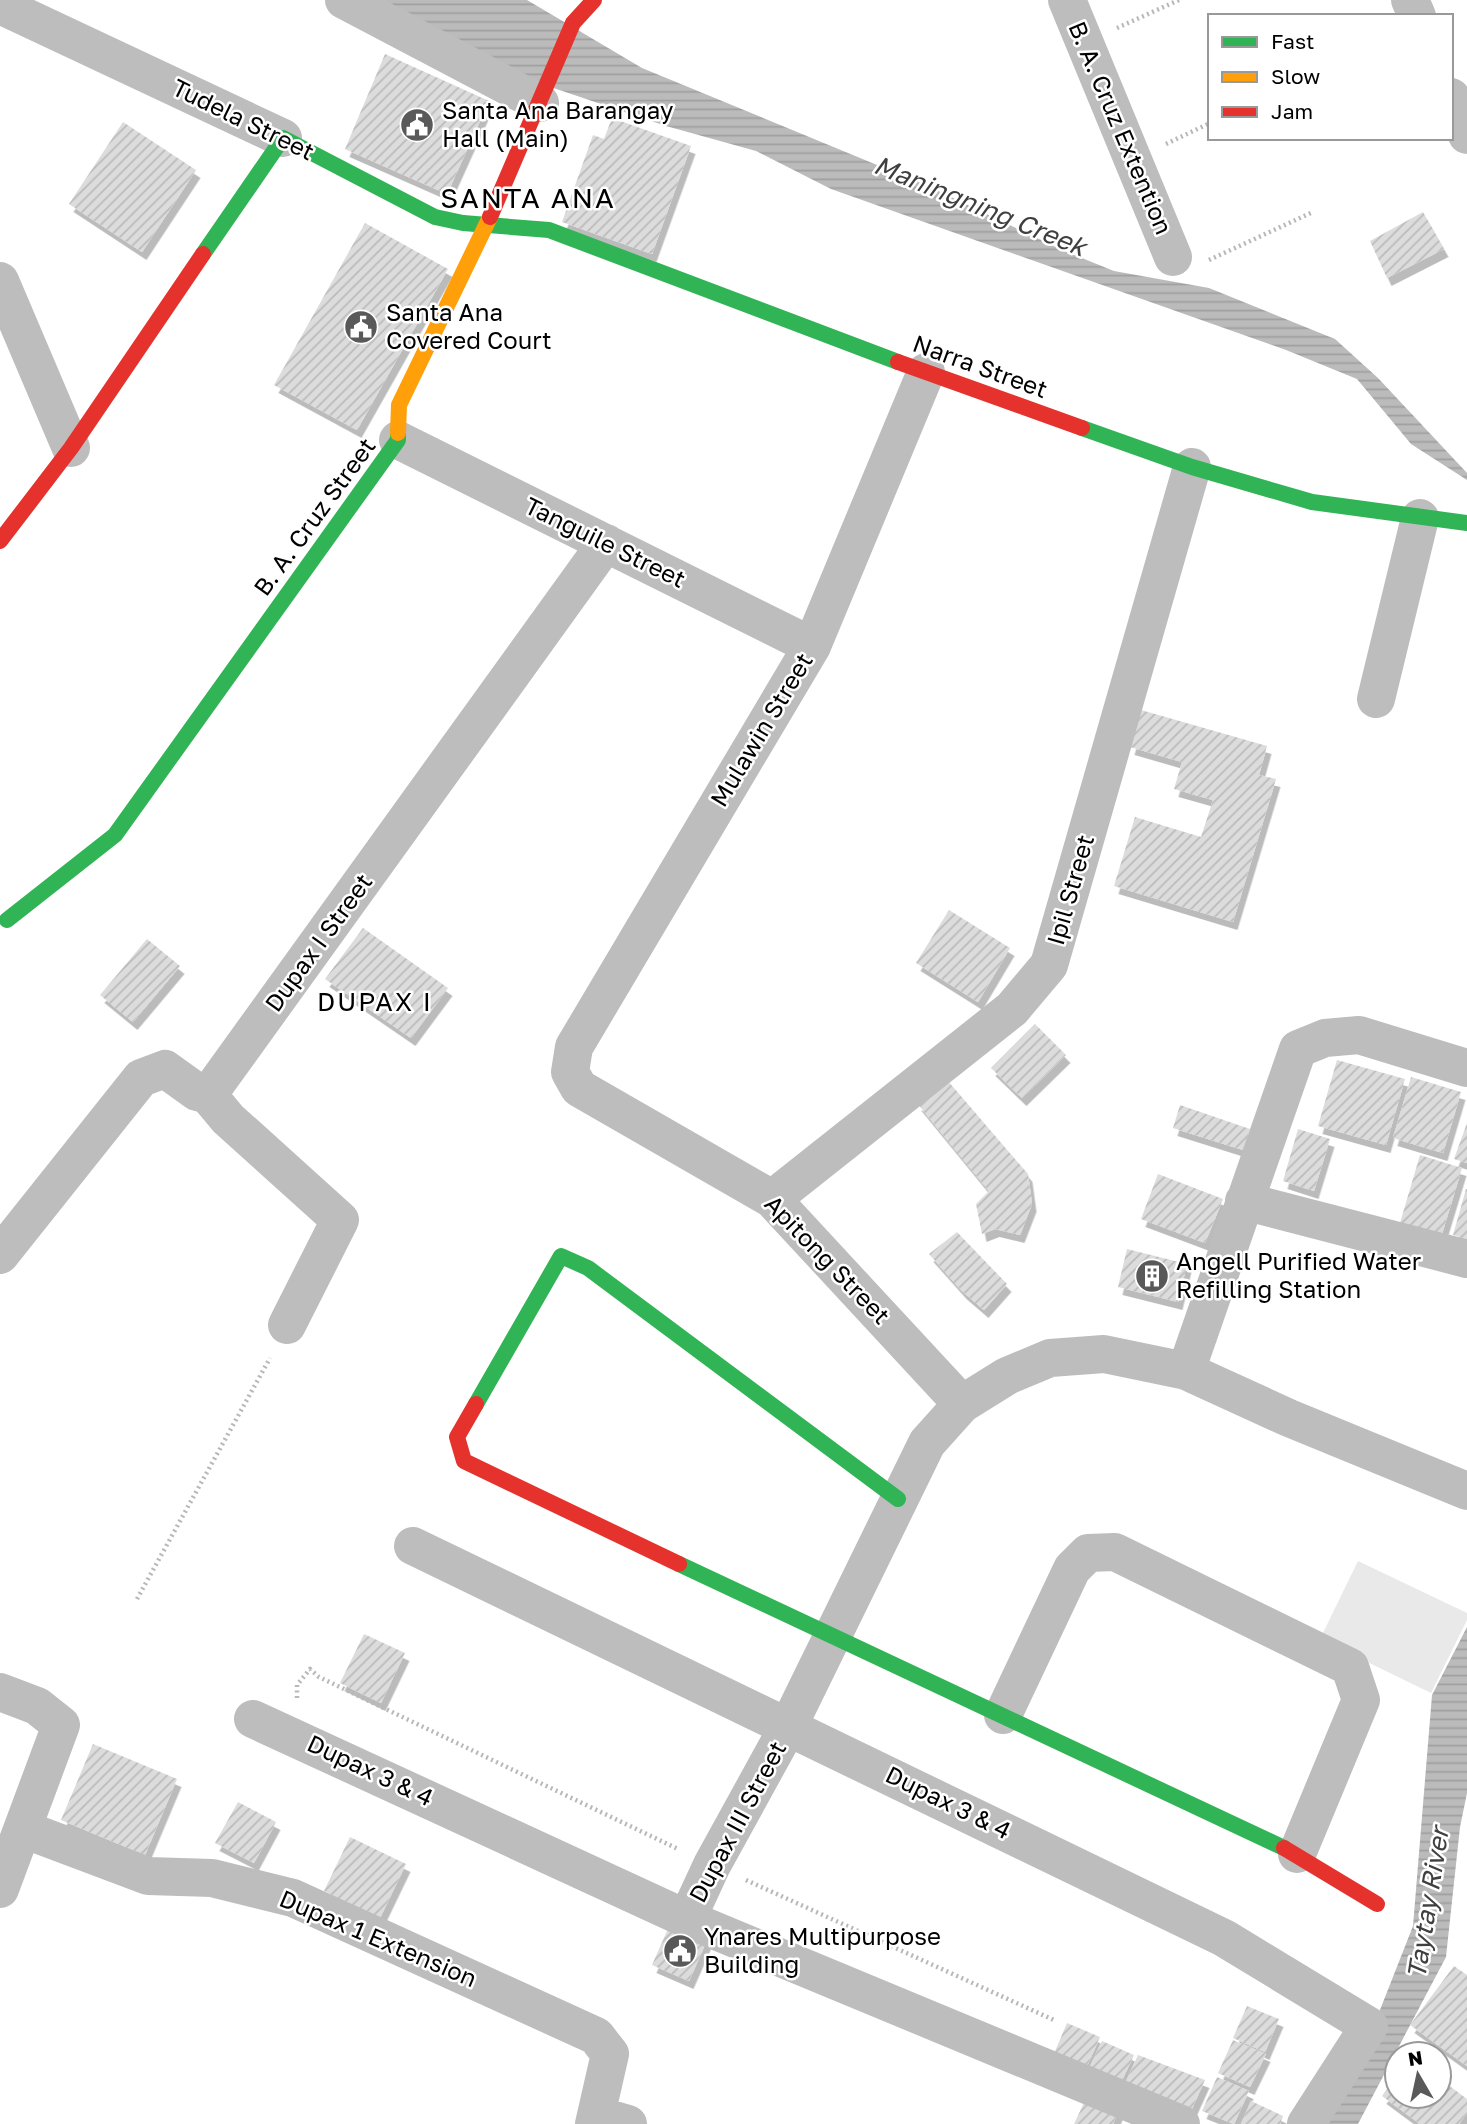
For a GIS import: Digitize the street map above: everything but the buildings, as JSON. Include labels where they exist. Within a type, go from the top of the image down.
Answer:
[{"type":"street","points":[[344,0],[542,98]]},
{"type":"street","name":"B. A. Cruz Extention","points":[[1067,0],[1173,257]]},
{"type":"street","name":"Tudela Street","points":[[0,5],[283,138],[435,217],[460,225],[487,224]]},
{"type":"street","name":"B. A. Cruz Street","points":[[2,920],[115,835],[398,440],[399,405],[487,224],[579,8]]},
{"type":"street","points":[[1453,102],[1467,135]]},
{"type":"street","points":[[0,541],[71,448],[283,138]]},
{"type":"street","name":"Narra Street","points":[[487,224],[520,224],[548,230],[926,372],[1192,467],[1312,502],[1420,519],[1467,523]]},
{"type":"street","points":[[0,281],[71,448]]},
{"type":"street","name":"Mulawin Street","points":[[570,1072],[574,1047],[811,646],[926,372]]},
{"type":"street","name":"Tanguile Street","points":[[398,440],[811,646]]},
{"type":"street","name":"Ipil Street","points":[[772,1199],[1012,1009],[1049,965],[1192,467]]},
{"type":"street","points":[[1376,699],[1420,519]]},
{"type":"street","name":"Dupax I Street","points":[[208,1095],[606,543]]},
{"type":"street","points":[[1186,1371],[1298,1049],[1325,1038],[1359,1035],[1467,1068]]},
{"type":"street","points":[[0,1255],[141,1078],[165,1069],[197,1092],[208,1095],[228,1119],[340,1220],[288,1325]]},
{"type":"street","name":"Apitong Street","points":[[570,1072],[579,1088],[772,1199],[962,1404]]},
{"type":"street","points":[[1244,1201],[1467,1259]]},
{"type":"street","points":[[898,1499],[588,1268],[561,1256],[457,1437],[464,1461],[831,1637],[1297,1854],[1377,1904]]},
{"type":"street","name":"Dupax III Street","points":[[687,1919],[712,1865],[789,1726],[927,1443],[962,1404],[1007,1376],[1050,1358],[1104,1354],[1186,1371],[1301,1423],[1467,1491]]},
{"type":"street","name":"Dupax 3 & 4","points":[[413,1546],[1224,1938],[1369,2026],[1306,2124]]},
{"type":"street","points":[[1003,1715],[1072,1569],[1087,1553],[1115,1552],[1350,1667],[1361,1700],[1297,1854]]},
{"type":"street","points":[[0,1692],[37,1706],[61,1725],[0,1889]]},
{"type":"street","name":"Dupax 3 & 4","points":[[270,1725],[687,1919],[1181,2124]]},
{"type":"street","name":"Dupax 1 Extension","points":[[23,1829],[148,1876],[212,1878],[293,1898],[596,2036],[610,2054],[606,2121]]},
{"type":"path","points":[[1084,43],[1179,0]]},
{"type":"path","points":[[1133,159],[1208,124]]},
{"type":"path","points":[[1173,257],[1201,263],[1313,212]]},
{"type":"path","points":[[137,1599],[288,1325]]},
{"type":"path","points":[[270,1725],[297,1706],[297,1685],[310,1669],[319,1677],[712,1865],[1056,2021]]},
{"type":"shaded area","points":[[1358,1561],[1467,1613],[1467,1620],[1431,1693],[1320,1639]]},
{"type":"water","points":[[370,0],[527,0],[642,68],[928,186],[1062,250],[1114,271],[1209,288],[1335,339],[1378,378],[1467,473],[1467,480],[1411,444],[1357,379],[1286,350],[831,189],[756,151],[666,126],[512,74]]},
{"type":"water","name":"Taytay River","points":[[1467,1627],[1467,1793],[1460,1827],[1446,1957],[1402,2040],[1383,2040],[1383,2077],[1358,2124],[1322,2124],[1376,2020],[1413,1926],[1432,1695]]},
{"type":"traffic: fast","points":[[203,254],[283,138],[435,217],[463,223],[549,230],[898,362]]},
{"type":"traffic: fast","points":[[1082,428],[1192,467],[1312,502],[1467,523]]},
{"type":"traffic: fast","points":[[7,920],[115,835],[398,440],[398,433]]},
{"type":"traffic: fast","points":[[476,1404],[561,1256],[588,1268],[898,1499]]},
{"type":"traffic: fast","points":[[679,1564],[1284,1848]]},
{"type":"traffic: slow","points":[[398,433],[399,405],[490,217]]},
{"type":"traffic: jam","points":[[490,217],[573,23],[594,0]]},
{"type":"traffic: jam","points":[[0,541],[71,448],[203,254]]},
{"type":"traffic: jam","points":[[898,362],[1082,428]]},
{"type":"traffic: jam","points":[[476,1404],[457,1437],[464,1461],[679,1564]]},
{"type":"traffic: jam","points":[[1284,1848],[1377,1904]]},
{"type":"place","name":"Santa Ana Barangay Hall (Main)","points":[[417,125]]},
{"type":"place","name":"Santa Ana Covered Court","points":[[361,327]]},
{"type":"place","name":"Angell Purified Water Refilling Station","points":[[1152,1276]]},
{"type":"place","name":"Ynares Multipurpose Building","points":[[680,1951]]},
{"type":"district","name":"SANTA ANA","points":[[528,198]]},
{"type":"district","name":"DUPAX I","points":[[375,1002]]},
{"type":"water label","name":"Maningning Creek","points":[[980,206]]}]
